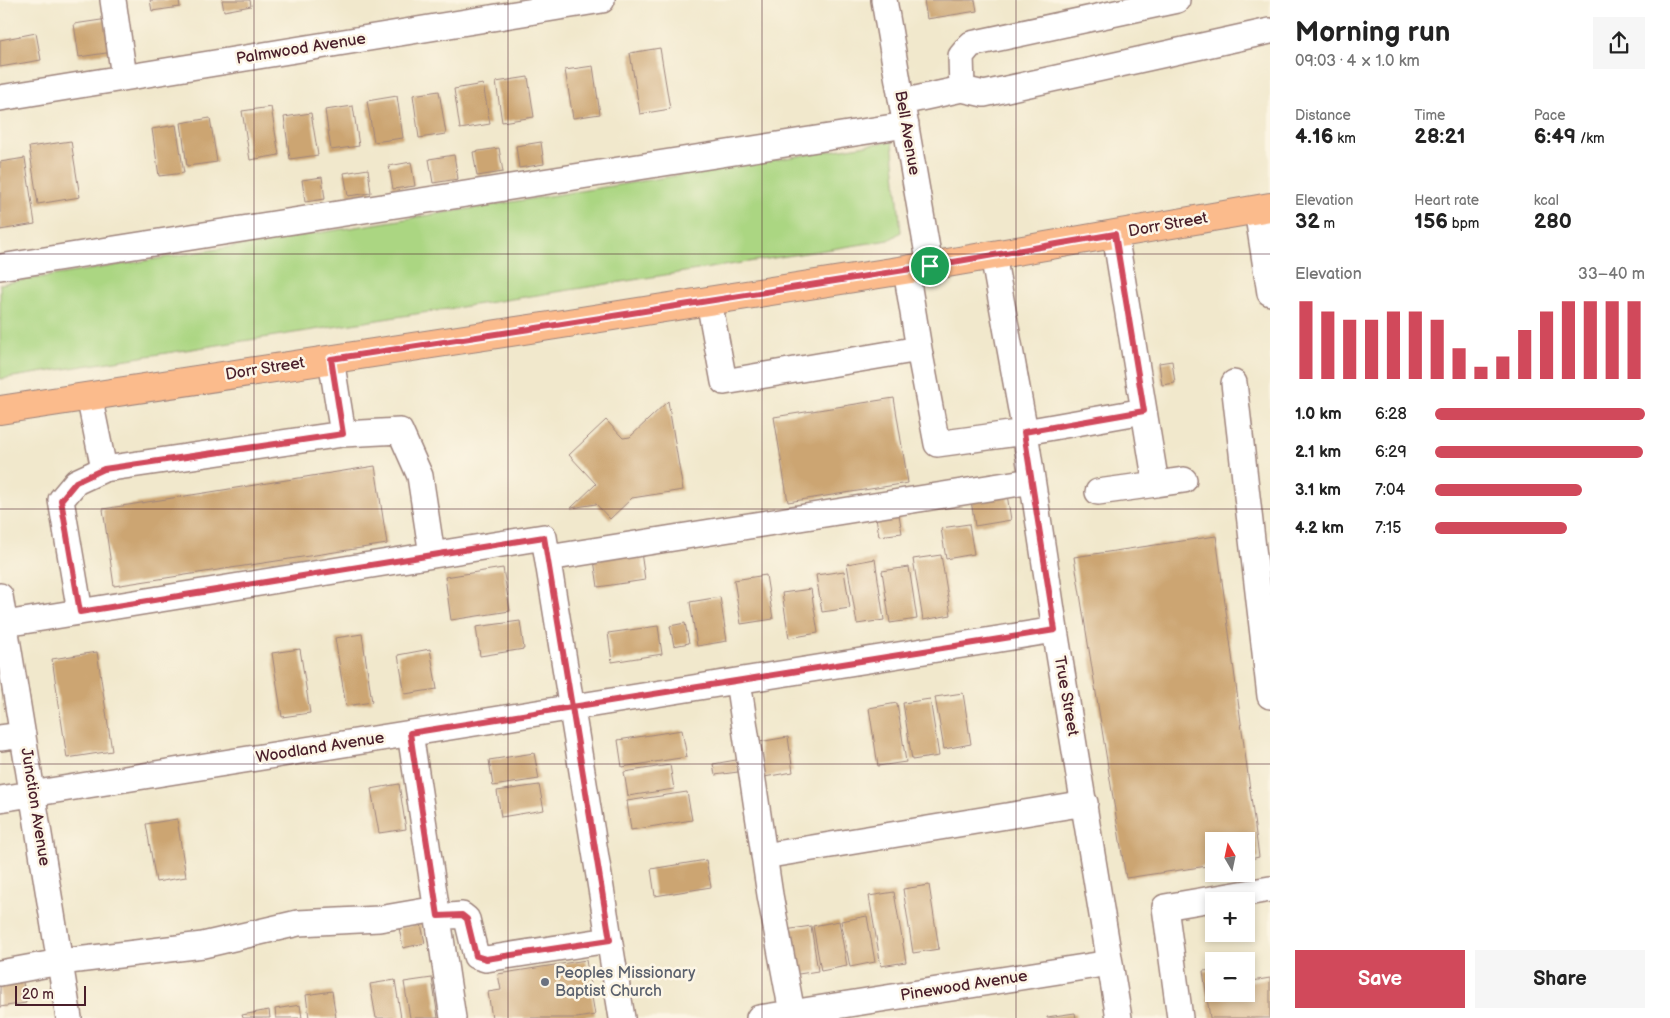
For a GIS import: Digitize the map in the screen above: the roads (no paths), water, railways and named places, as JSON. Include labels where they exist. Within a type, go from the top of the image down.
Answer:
[{"type":"main road","name":"Dorr Street","points":[[0,410],[918,268],[1263,208]]},
{"type":"street","points":[[113,0],[124,77]]},
{"type":"street","name":"Palmwood Avenue","points":[[0,98],[602,0]]},
{"type":"street","name":"Bell Avenue","points":[[884,0],[904,113],[918,268],[919,349],[937,444],[1024,432]]},
{"type":"street","points":[[962,90],[961,56],[971,44],[1177,0]]},
{"type":"street","points":[[0,267],[904,113],[962,90],[984,94],[1270,31]]},
{"type":"street","points":[[1263,208],[1269,281]]},
{"type":"street","points":[[1115,234],[1156,484]]},
{"type":"street","name":"True Street","points":[[993,255],[1032,480],[1119,1018]]},
{"type":"street","points":[[709,301],[724,382],[919,349]]},
{"type":"street","points":[[331,359],[343,434]]},
{"type":"street","points":[[1234,383],[1270,696]]},
{"type":"street","points":[[88,396],[104,469]]},
{"type":"street","points":[[1024,432],[1144,411]]},
{"type":"street","points":[[80,612],[61,500],[76,482],[104,469],[343,434],[400,431],[420,476],[432,556]]},
{"type":"street","points":[[5,624],[432,556],[546,548],[1032,480]]},
{"type":"street","points":[[1098,492],[1184,480]]},
{"type":"street","points":[[546,548],[622,1018]]},
{"type":"street","name":"Junction Avenue","points":[[0,596],[5,624],[11,736],[33,794],[70,1018]]},
{"type":"street","name":"Woodland Avenue","points":[[0,799],[1055,630]]},
{"type":"street","points":[[738,681],[764,856],[792,1015]]},
{"type":"street","points":[[410,733],[454,1018]]},
{"type":"street","points":[[764,856],[1084,802]]},
{"type":"street","points":[[1180,1018],[1165,907],[1270,889]]},
{"type":"street","points":[[0,973],[60,962],[203,945],[298,923],[379,919],[437,913],[462,915],[467,919],[476,956],[486,959],[610,940]]},
{"type":"street","name":"Pinewood Avenue","points":[[759,1018],[792,1015],[1110,963]]},
{"type":"place","name":"Peoples Missionary Baptist Church","points":[[545,982]]}]
